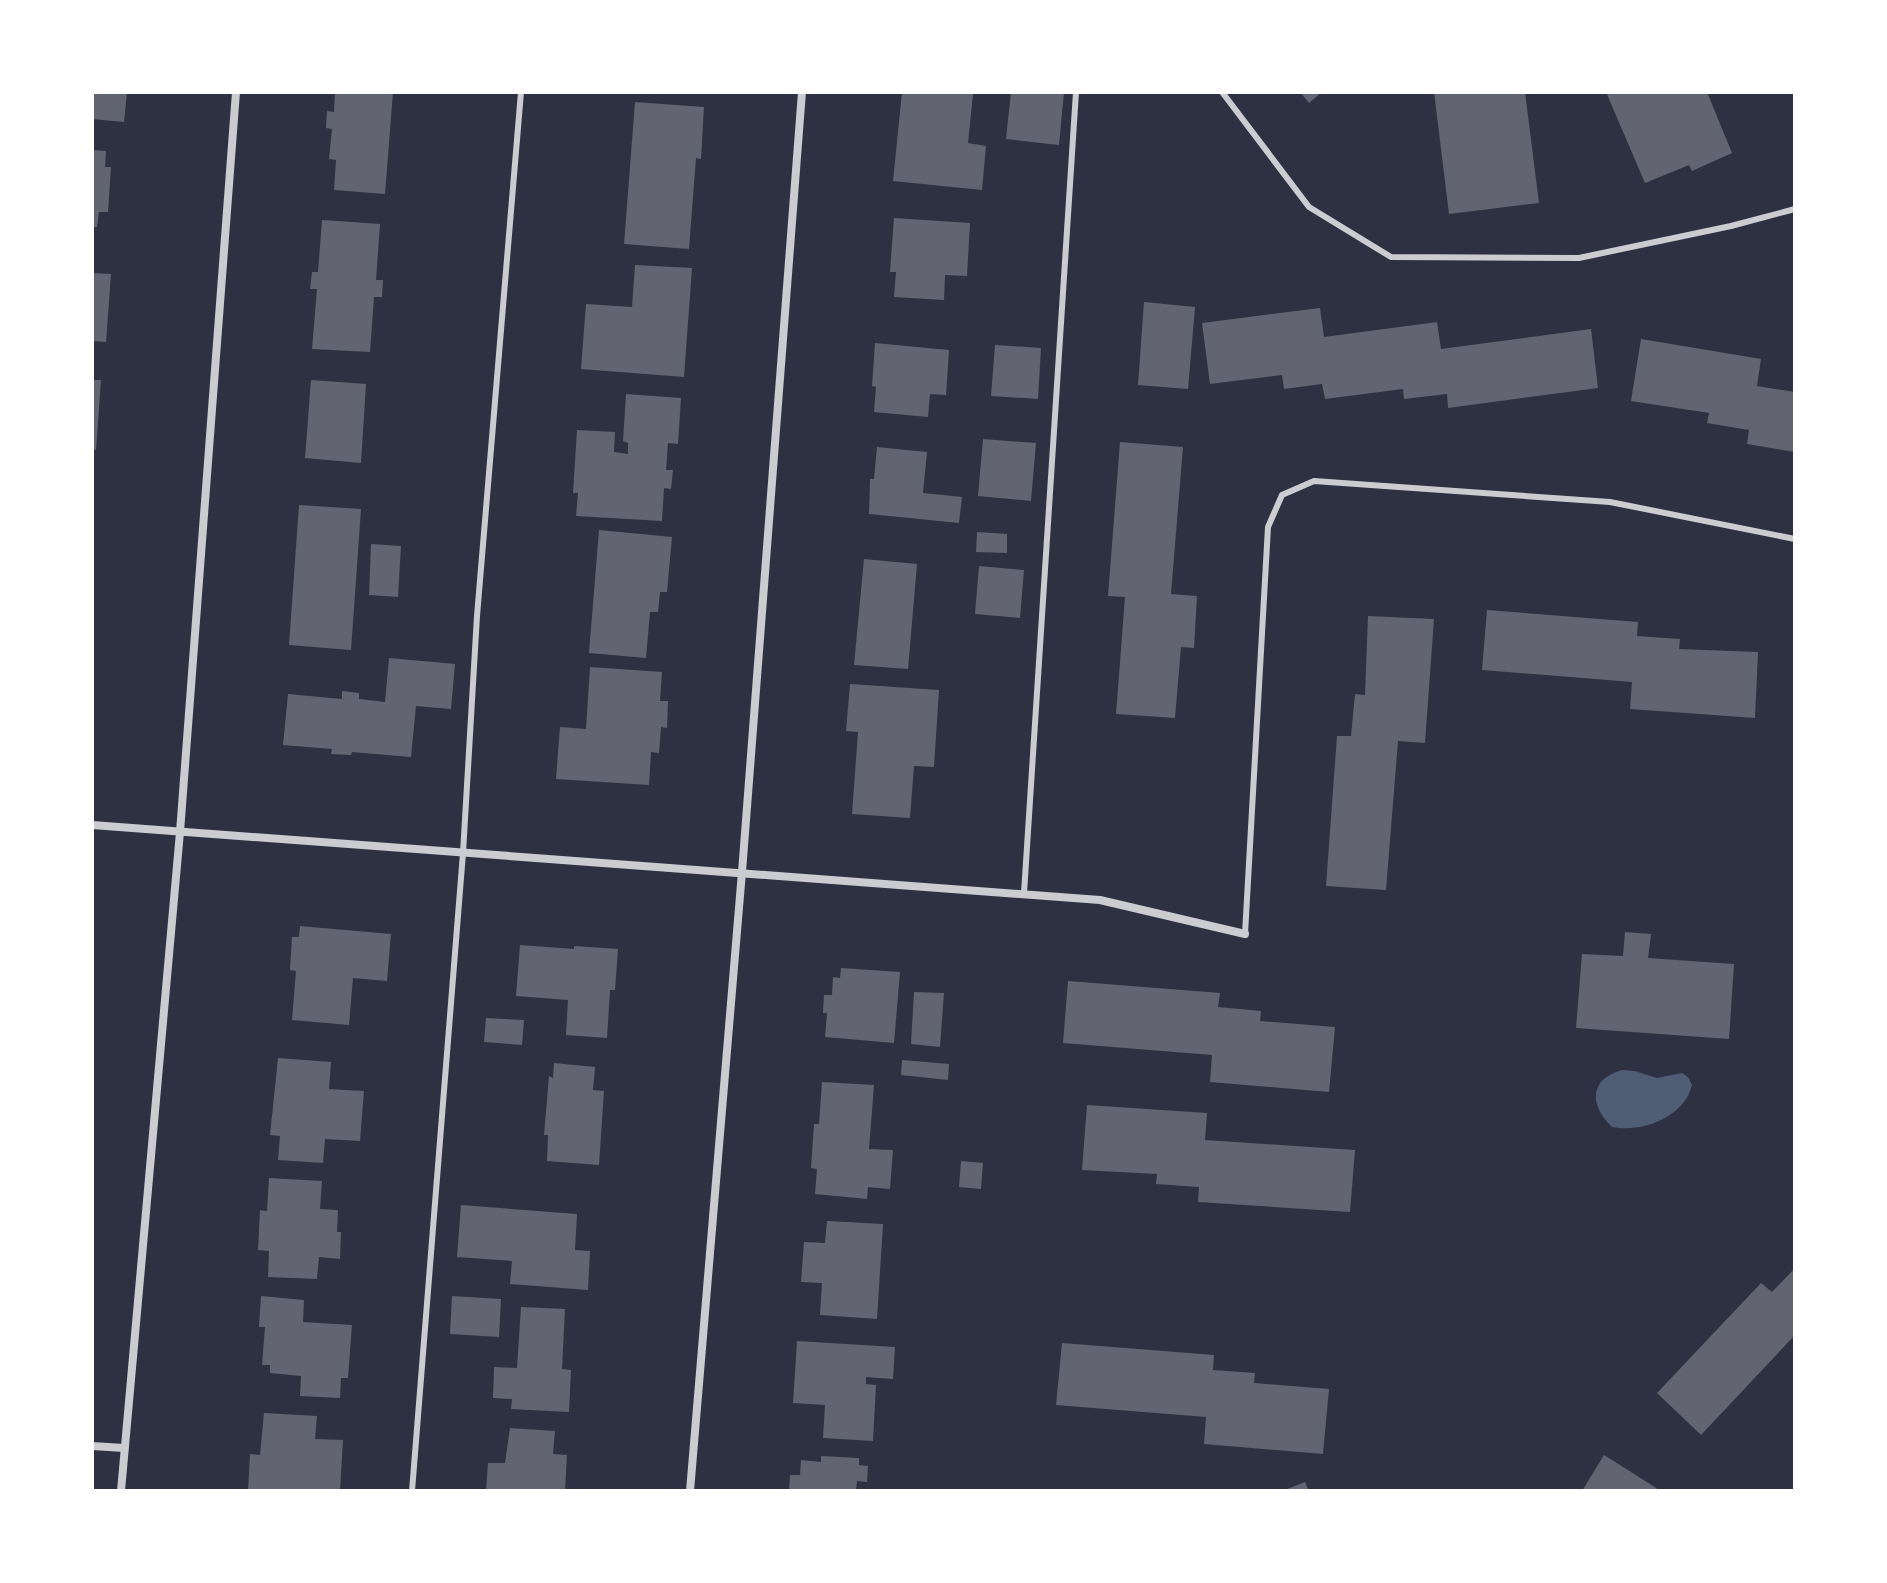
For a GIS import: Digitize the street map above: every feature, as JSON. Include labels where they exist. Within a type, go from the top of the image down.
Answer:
[{"type":"street","points":[[121,1491],[180,832],[236,92]]},
{"type":"street","points":[[690,1491],[742,872],[802,92]]},
{"type":"street","points":[[92,825],[1100,900],[1245,934]]},
{"type":"street","points":[[92,1446],[124,1448]]},
{"type":"lane","points":[[412,1491],[463,853],[477,616],[521,92]]},
{"type":"lane","points":[[1024,893],[1076,92]]},
{"type":"lane","points":[[1222,92],[1309,207],[1391,257],[1579,258],[1731,226],[1795,209]]},
{"type":"lane","points":[[1245,934],[1268,527],[1282,495],[1314,481],[1610,502],[1795,539]]},
{"type":"water","points":[[1622,1070],[1657,1078],[1682,1073],[1692,1085],[1680,1106],[1660,1121],[1636,1128],[1612,1127],[1599,1110],[1596,1094],[1603,1080]]},
{"type":"building","points":[[92,92],[127,92],[124,122],[92,119]]},
{"type":"building","points":[[335,92],[393,92],[385,194],[334,190],[336,160],[329,159],[332,129],[326,128],[327,111],[334,112]]},
{"type":"building","points":[[902,92],[973,94],[968,143],[986,146],[982,190],[893,181]]},
{"type":"building","points":[[1011,92],[1064,92],[1059,145],[1006,139]]},
{"type":"building","points":[[1300,92],[1322,92],[1309,103]]},
{"type":"building","points":[[1434,92],[1525,92],[1539,203],[1449,214]]},
{"type":"building","points":[[1606,92],[1707,92],[1732,153],[1692,171],[1689,165],[1645,183]]},
{"type":"building","points":[[635,102],[704,107],[701,159],[696,158],[689,249],[624,244]]},
{"type":"building","points":[[92,150],[106,151],[105,167],[111,167],[108,212],[99,212],[97,227],[92,227]]},
{"type":"building","points":[[894,218],[970,223],[967,276],[945,275],[944,300],[894,297],[896,272],[890,272]]},
{"type":"building","points":[[322,220],[380,224],[376,280],[383,280],[382,297],[374,297],[370,352],[312,349],[317,289],[310,289],[312,272],[318,272]]},
{"type":"building","points":[[635,265],[692,268],[684,377],[581,369],[586,304],[632,307]]},
{"type":"building","points":[[92,273],[111,274],[106,342],[92,341]]},
{"type":"building","points":[[1144,302],[1195,307],[1188,389],[1138,385]]},
{"type":"building","points":[[1320,308],[1324,337],[1437,322],[1441,349],[1591,329],[1598,388],[1448,408],[1447,394],[1404,399],[1403,389],[1325,399],[1322,384],[1284,389],[1282,375],[1210,384],[1202,323]]},
{"type":"building","points":[[1641,339],[1761,359],[1757,386],[1795,392],[1795,452],[1747,444],[1749,430],[1707,423],[1709,413],[1631,401]]},
{"type":"building","points":[[875,343],[949,350],[946,395],[930,394],[928,417],[874,412]]},
{"type":"building","points":[[995,345],[1041,348],[1038,399],[991,396]]},
{"type":"building","points":[[92,380],[101,380],[96,450],[92,449]]},
{"type":"building","points":[[311,380],[366,384],[361,463],[305,458]]},
{"type":"building","points":[[626,394],[681,398],[678,444],[668,443],[666,470],[673,470],[671,489],[664,488],[662,521],[576,516],[578,493],[573,493],[577,430],[615,432],[614,452],[628,454],[628,443],[623,441]]},
{"type":"building","points":[[983,439],[1036,443],[1031,501],[978,496]]},
{"type":"building","points":[[1120,442],[1183,447],[1171,594],[1197,596],[1194,648],[1181,647],[1175,718],[1116,714],[1125,597],[1108,596]]},
{"type":"building","points":[[877,447],[927,452],[923,493],[962,497],[959,523],[869,514],[870,479],[874,479]]},
{"type":"building","points":[[299,505],[361,509],[351,650],[289,645]]},
{"type":"building","points":[[599,530],[672,537],[667,592],[660,592],[658,612],[650,612],[646,658],[589,653]]},
{"type":"building","points":[[977,532],[1007,534],[1007,553],[976,552]]},
{"type":"building","points":[[371,544],[401,546],[398,597],[369,595]]},
{"type":"building","points":[[864,559],[917,564],[908,669],[854,665]]},
{"type":"building","points":[[979,566],[1024,570],[1020,618],[975,614]]},
{"type":"building","points":[[1487,610],[1638,622],[1637,636],[1680,639],[1679,649],[1758,652],[1755,718],[1630,709],[1632,682],[1482,670]]},
{"type":"building","points":[[1368,616],[1434,619],[1425,743],[1398,741],[1386,890],[1326,886],[1337,736],[1351,736],[1355,694],[1365,695]]},
{"type":"building","points":[[389,658],[455,664],[451,709],[416,706],[411,757],[352,752],[351,755],[331,754],[332,749],[283,745],[288,694],[342,699],[342,691],[359,693],[359,699],[385,702]]},
{"type":"building","points":[[590,667],[662,672],[660,701],[668,701],[667,728],[661,727],[659,753],[651,752],[649,785],[556,779],[560,727],[586,729]]},
{"type":"building","points":[[850,684],[939,690],[934,767],[914,766],[910,818],[852,814],[858,732],[846,731]]},
{"type":"building","points":[[300,926],[391,934],[387,981],[353,978],[349,1025],[292,1020],[296,971],[290,970],[292,937],[299,937]]},
{"type":"building","points":[[1625,932],[1651,934],[1648,958],[1734,964],[1729,1039],[1576,1028],[1582,954],[1623,956]]},
{"type":"building","points":[[520,945],[618,949],[615,990],[610,990],[607,1038],[566,1035],[568,1000],[516,996]]},
{"type":"building","points":[[841,968],[900,972],[894,1043],[825,1037],[827,1013],[823,1013],[824,995],[832,995],[833,977],[840,978]]},
{"type":"building","points":[[1068,981],[1220,993],[1218,1007],[1261,1011],[1260,1021],[1335,1027],[1329,1092],[1210,1082],[1212,1055],[1063,1043]]},
{"type":"building","points":[[914,992],[944,993],[940,1047],[911,1044]]},
{"type":"building","points":[[486,1018],[524,1020],[522,1045],[484,1042]]},
{"type":"building","points":[[278,1058],[331,1062],[329,1089],[364,1091],[360,1141],[325,1139],[323,1163],[278,1160],[280,1136],[270,1135]]},
{"type":"building","points":[[902,1060],[949,1064],[948,1080],[901,1075]]},
{"type":"building","points":[[554,1063],[595,1067],[593,1090],[604,1091],[599,1165],[547,1161],[548,1135],[544,1135],[549,1076],[553,1078]]},
{"type":"building","points":[[822,1082],[874,1085],[869,1149],[893,1150],[890,1189],[868,1187],[867,1199],[815,1194],[817,1169],[811,1168],[814,1124],[819,1124]]},
{"type":"building","points":[[1087,1105],[1207,1113],[1205,1140],[1355,1150],[1350,1212],[1198,1202],[1199,1187],[1156,1184],[1157,1174],[1082,1170]]},
{"type":"building","points":[[961,1161],[983,1163],[981,1189],[959,1187]]},
{"type":"building","points":[[269,1178],[322,1181],[320,1209],[338,1210],[340,1259],[319,1257],[317,1279],[268,1277],[269,1251],[258,1250],[260,1210],[267,1211]]},
{"type":"building","points":[[461,1205],[577,1214],[575,1250],[590,1251],[588,1290],[510,1284],[512,1261],[457,1257]]},
{"type":"building","points":[[827,1221],[883,1224],[877,1319],[820,1315],[822,1283],[801,1282],[804,1242],[825,1243]]},
{"type":"building","points":[[1795,1268],[1795,1335],[1701,1435],[1657,1393],[1761,1283],[1772,1292]]},
{"type":"building","points":[[261,1296],[304,1300],[303,1322],[352,1325],[348,1378],[341,1378],[340,1398],[300,1396],[301,1376],[270,1373],[270,1365],[262,1365],[265,1327],[259,1327]]},
{"type":"building","points":[[452,1296],[501,1299],[499,1337],[450,1334]]},
{"type":"building","points":[[521,1307],[565,1309],[562,1369],[571,1370],[569,1412],[511,1409],[512,1399],[493,1398],[494,1367],[517,1368]]},
{"type":"building","points":[[797,1341],[895,1347],[893,1379],[866,1377],[866,1384],[876,1385],[873,1441],[823,1438],[825,1405],[793,1403]]},
{"type":"building","points":[[1062,1343],[1214,1355],[1213,1370],[1255,1373],[1254,1383],[1329,1389],[1323,1454],[1204,1444],[1206,1417],[1056,1405]]},
{"type":"building","points":[[264,1413],[317,1416],[315,1439],[343,1440],[340,1491],[248,1491],[250,1454],[260,1455]]},
{"type":"building","points":[[510,1428],[555,1431],[553,1454],[567,1455],[565,1491],[486,1491],[488,1463],[505,1463]]},
{"type":"building","points":[[1604,1455],[1661,1491],[1582,1491]]},
{"type":"building","points":[[821,1456],[859,1458],[859,1465],[868,1466],[867,1482],[857,1481],[856,1491],[789,1491],[790,1475],[800,1475],[801,1460],[821,1462]]},
{"type":"building","points":[[1305,1482],[1309,1491],[1282,1491]]}]
